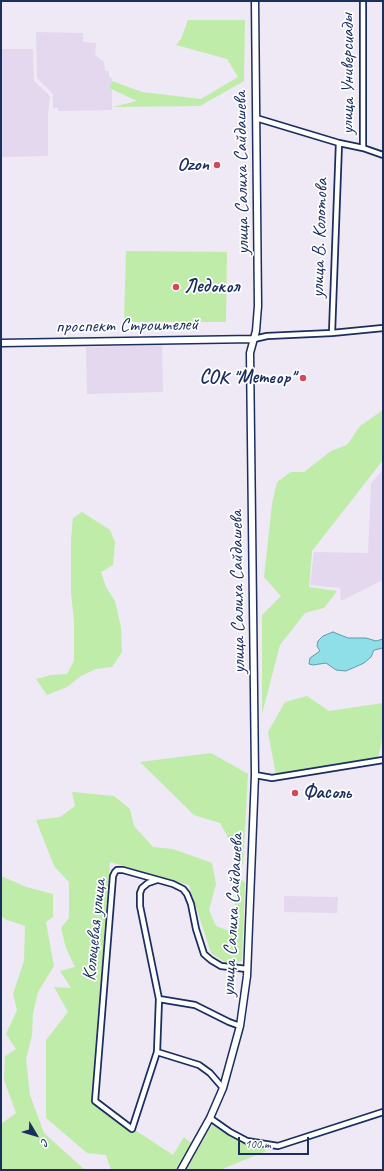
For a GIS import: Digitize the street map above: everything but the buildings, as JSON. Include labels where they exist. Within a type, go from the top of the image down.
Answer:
[{"type":"street","name":"улица Салиха Сайдашева","points":[[181,1170],[210,1118],[223,1088],[240,1026],[247,969],[255,775],[250,353],[258,320],[255,1]]},
{"type":"street","name":"улица Универсиады","points":[[363,1],[363,148]]},
{"type":"street","points":[[256,118],[339,144],[363,148],[383,155]]},
{"type":"street","name":"улица В. Колотова","points":[[332,333],[339,144]]},
{"type":"street","points":[[254,339],[267,336],[332,333],[383,328]]},
{"type":"street","name":"проспект Строителей","points":[[1,342],[254,339]]},
{"type":"street","points":[[255,775],[272,778],[383,760]]},
{"type":"street","name":"Кольцевая улица","points":[[157,1052],[132,1129],[96,1101],[113,876],[117,870],[123,870],[173,884],[183,889],[191,904],[196,929],[204,954],[221,966],[247,969]]},
{"type":"street","points":[[157,880],[148,883],[142,888],[140,893],[140,906],[160,999],[157,1052],[199,1065],[210,1073],[223,1088]]},
{"type":"street","points":[[160,999],[195,1005],[240,1026]]},
{"type":"street","points":[[210,1118],[230,1132],[247,1140],[278,1146],[383,1112]]},
{"type":"shaded area","points":[[36,32],[83,33],[83,42],[96,43],[95,55],[104,62],[105,71],[109,71],[109,77],[112,78],[112,110],[58,111],[58,108],[53,108],[53,94],[37,78]]},
{"type":"shaded area","points":[[2,49],[33,49],[34,81],[50,96],[48,115],[48,156],[1,157]]},
{"type":"shaded area","points":[[162,345],[163,392],[87,394],[86,347]]},
{"type":"shaded area","points":[[383,470],[383,580],[341,601],[340,588],[310,585],[314,552],[368,553],[371,483]]},
{"type":"shaded area","points":[[284,896],[338,897],[337,913],[284,912]]},
{"type":"green space","points":[[188,20],[245,20],[244,81],[200,106],[113,107],[137,101],[109,88],[112,81],[142,92],[201,99],[238,77],[227,59],[176,45],[181,39]]},
{"type":"green space","name":"Ледокол","points":[[126,251],[227,252],[226,322],[124,322]]},
{"type":"green space","points":[[383,410],[383,460],[312,551],[309,587],[337,591],[324,608],[305,613],[280,645],[262,714],[262,615],[281,596],[264,577],[272,504],[277,482],[291,472],[304,472],[331,451],[347,445],[360,426]]},
{"type":"green space","points":[[82,512],[110,530],[115,542],[113,565],[101,572],[106,587],[115,601],[121,627],[122,652],[112,667],[96,669],[81,676],[67,687],[47,695],[36,679],[51,675],[67,674],[74,661],[74,621],[71,592],[71,539],[73,518]]},
{"type":"green space","points":[[307,696],[329,711],[383,703],[383,737],[378,757],[276,775],[268,732],[285,702]]},
{"type":"green space","points":[[211,753],[248,774],[243,865],[220,823],[194,815],[140,762]]},
{"type":"green space","points":[[72,792],[114,796],[130,809],[134,826],[153,847],[173,849],[212,863],[216,884],[209,910],[216,926],[232,932],[238,875],[245,883],[242,961],[228,964],[211,953],[189,885],[110,862],[91,1101],[173,1155],[184,1137],[191,1143],[175,1170],[111,1170],[106,1155],[87,1153],[46,1118],[46,1040],[68,1012],[54,987],[71,988],[60,971],[75,967],[66,948],[61,928],[69,918],[69,882],[54,866],[36,820],[60,817],[75,806]]},
{"type":"green space","points":[[1,876],[26,887],[53,894],[53,917],[46,922],[54,966],[38,992],[33,1013],[32,1035],[26,1059],[30,1095],[44,1133],[85,1170],[1,1170],[1,1124],[16,1113],[4,1080],[5,1056],[16,1049],[6,1034],[17,1010],[13,994],[24,961],[25,926],[7,920],[1,916]]},
{"type":"green space","points":[[212,1125],[244,1144],[271,1149],[220,1170],[186,1170]]},
{"type":"water","points":[[333,632],[348,638],[366,638],[376,641],[383,639],[383,648],[374,650],[371,657],[364,663],[346,671],[336,670],[326,663],[313,665],[309,664],[310,658],[320,651],[317,646],[318,641],[323,636]]},
{"type":"place","name":"Ozon","points":[[217,165]]},
{"type":"place","name":"Ледокол","points":[[176,287]]},
{"type":"place","name":"СОК \"Метеор\"","points":[[303,378]]},
{"type":"place","name":"Фасоль","points":[[295,793]]}]
